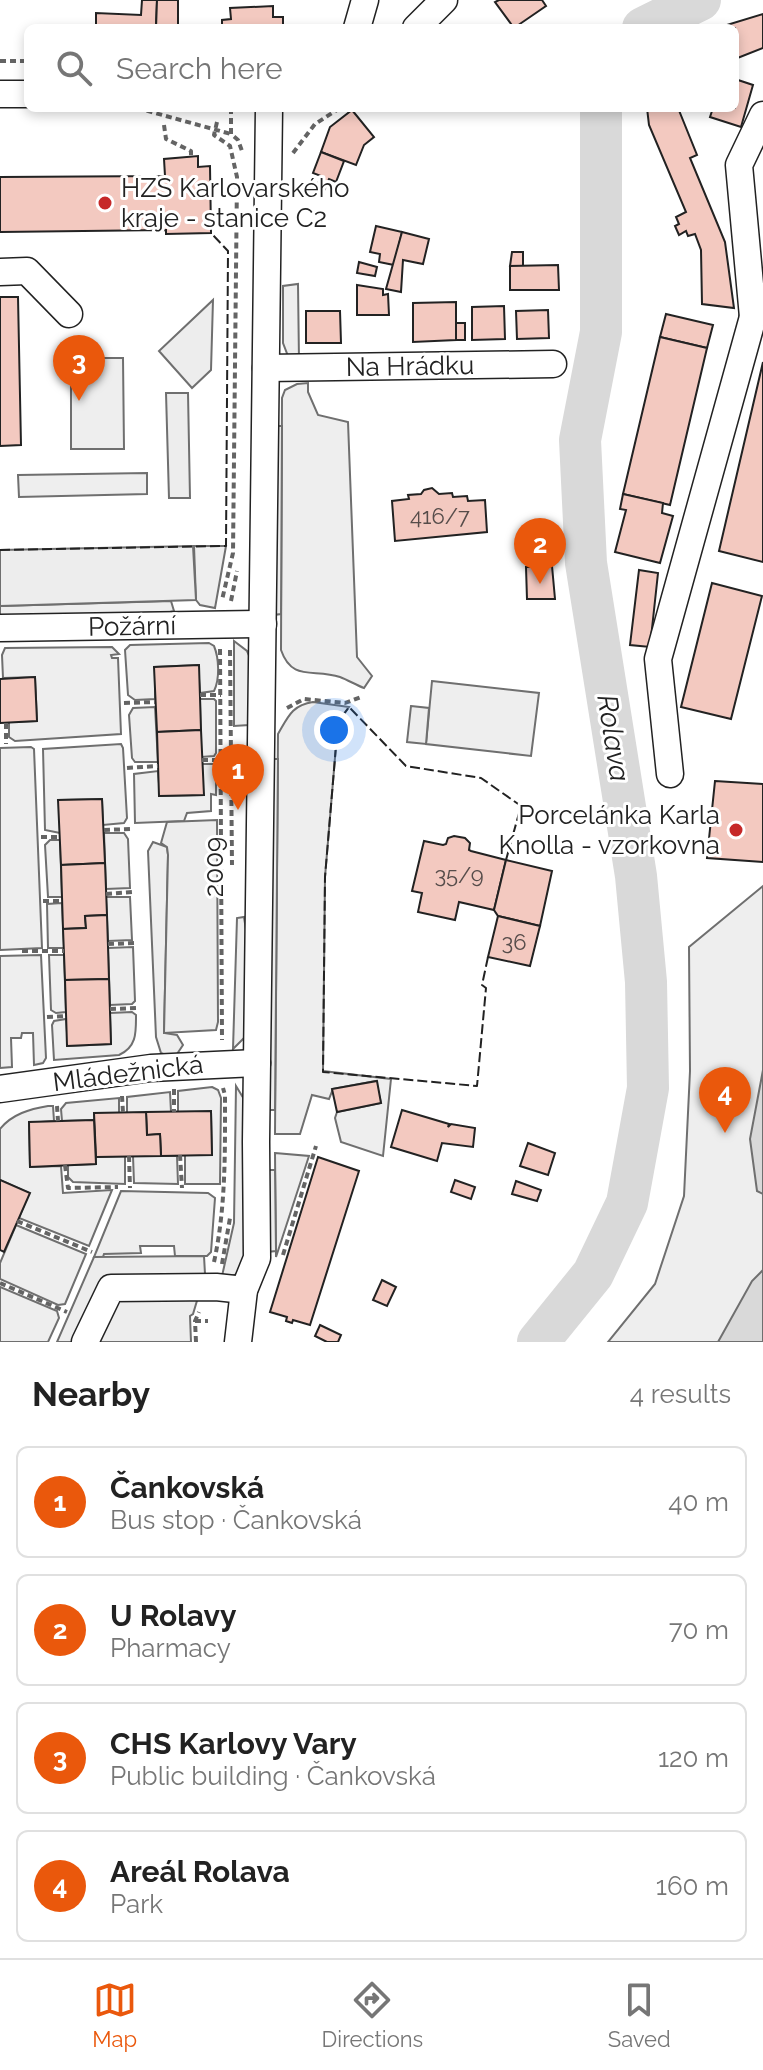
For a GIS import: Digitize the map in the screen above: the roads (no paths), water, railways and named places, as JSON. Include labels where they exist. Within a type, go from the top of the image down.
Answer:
[{"type":"street","points":[[358,24],[365,0]]},
{"type":"street","points":[[420,24],[444,0]]},
{"type":"street","points":[[0,94],[24,94]]},
{"type":"street","points":[[238,1342],[244,1290],[257,1258],[269,112]]},
{"type":"street","points":[[670,774],[658,659],[758,313],[739,165],[763,115]]},
{"type":"street","points":[[0,272],[27,271],[69,314]]},
{"type":"street","name":"Na Hrádku","points":[[266,368],[553,364]]},
{"type":"street","name":"Požární","points":[[0,628],[217,630],[263,624]]},
{"type":"street","name":"Mládežnická","points":[[0,1089],[151,1068],[257,1063]]},
{"type":"street","points":[[85,1342],[111,1288],[212,1287],[244,1290]]},
{"type":"waterway","name":"Rolava","points":[[651,24],[700,0]]},
{"type":"waterway","name":"Rolava","points":[[538,1342],[593,1274],[627,1203],[648,1088],[646,982],[636,876],[586,563],[580,440],[601,332],[601,112]]},
{"type":"place","name":"HZS Karlovarského kraje - stanice C2","points":[[105,203]]},
{"type":"place","name":"CHS Karlovy Vary","points":[[79,401]]},
{"type":"place","name":"U Rolavy","points":[[540,584]]},
{"type":"place","name":"Čankovská","points":[[238,810]]},
{"type":"place","name":"Porcelánka Karla Knolla - vzorkovna","points":[[736,830]]},
{"type":"place","name":"Areál Rolava","points":[[725,1133]]}]
